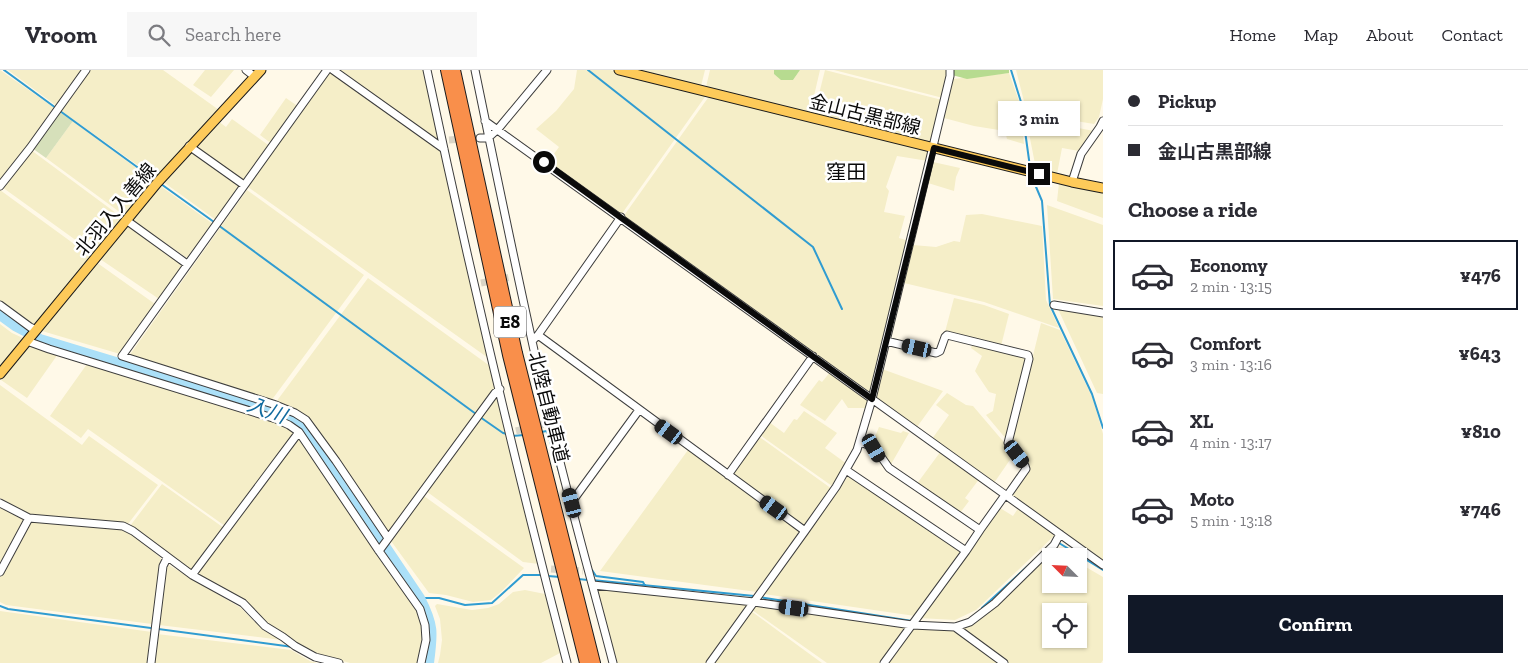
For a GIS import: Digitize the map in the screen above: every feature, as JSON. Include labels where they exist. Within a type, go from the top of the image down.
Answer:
[{"type":"highway","name":"北陸自動車道","points":[[446,70],[508,355],[561,571],[570,586],[595,663]]},
{"type":"highway","name":"北陸自動車道","points":[[456,70],[517,353],[561,571]]},
{"type":"highway","name":"北陸自動車道","points":[[570,586],[585,663]]},
{"type":"main road","name":"金山古黒部線","points":[[619,70],[1072,182],[1103,188]]},
{"type":"main road","name":"北羽入入善線","points":[[0,374],[126,220],[190,146],[258,73]]},
{"type":"street","points":[[0,186],[86,70]]},
{"type":"street","points":[[246,70],[258,73]]},
{"type":"street","points":[[327,70],[122,356],[279,406],[306,420],[388,538]]},
{"type":"street","points":[[333,70],[445,144]]},
{"type":"street","points":[[427,70],[478,284],[500,389],[513,432],[542,568],[567,663]]},
{"type":"street","points":[[475,70],[499,183],[514,276],[535,337],[548,423],[572,503],[586,571],[593,585],[613,663]]},
{"type":"street","points":[[480,138],[488,138],[498,129],[547,70]]},
{"type":"street","points":[[710,663],[805,531],[846,470],[861,442],[934,148],[950,70]]},
{"type":"street","points":[[485,121],[1103,565]]},
{"type":"street","points":[[1072,182],[1080,154],[1103,121]]},
{"type":"street","points":[[190,146],[244,186]]},
{"type":"street","points":[[535,337],[621,217]]},
{"type":"street","points":[[126,220],[187,264]]},
{"type":"street","points":[[0,305],[36,331]]},
{"type":"street","points":[[1054,305],[1103,313]]},
{"type":"street","points":[[884,663],[1026,469],[1008,443],[1029,359],[1028,355],[947,336],[940,351],[936,353],[886,341]]},
{"type":"street","points":[[535,337],[805,531]]},
{"type":"street","points":[[28,340],[49,349],[276,419],[299,432],[420,609],[425,626],[426,640],[421,663]]},
{"type":"street","points":[[728,475],[813,356]]},
{"type":"street","points":[[379,551],[495,393],[500,389]]},
{"type":"street","points":[[572,503],[639,410]]},
{"type":"street","points":[[192,575],[299,432]]},
{"type":"street","points":[[861,442],[874,448],[889,468],[980,530]]},
{"type":"street","points":[[846,470],[966,551]]},
{"type":"street","points":[[0,503],[29,518],[123,526],[133,531],[192,575],[243,603],[265,626],[295,646],[315,656],[339,663]]},
{"type":"street","points":[[0,572],[29,518]]},
{"type":"street","points":[[593,585],[754,602],[912,625],[955,627],[970,622],[995,603],[1054,545],[1060,534]]},
{"type":"street","points":[[151,663],[163,566],[167,558]]},
{"type":"street","points":[[542,568],[561,571]]},
{"type":"street","points":[[955,627],[1004,663]]},
{"type":"shaded area","points":[[0,70],[56,109],[0,183]]},
{"type":"shaded area","points":[[8,70],[84,70],[58,107]]},
{"type":"shaded area","points":[[89,70],[163,70],[219,110],[157,179],[60,110]]},
{"type":"shaded area","points":[[205,70],[234,70],[211,97],[193,85]]},
{"type":"shaded area","points":[[340,70],[425,70],[439,142]]},
{"type":"shaded area","points":[[577,70],[610,70],[707,94],[621,215],[548,162],[559,147],[536,129],[556,111],[574,89]]},
{"type":"shaded area","points":[[633,70],[705,70],[701,86]]},
{"type":"shaded area","points":[[710,70],[774,70],[774,74],[784,80],[793,80],[800,70],[820,70],[810,113],[706,87]]},
{"type":"shaded area","points":[[825,70],[942,100],[930,144],[814,114]]},
{"type":"shaded area","points":[[834,70],[948,70],[943,98]]},
{"type":"shaded area","points":[[1016,70],[1103,70],[1103,99],[1099,117],[1094,124],[1027,113]]},
{"type":"shaded area","points":[[331,71],[440,149],[491,360],[248,187]]},
{"type":"shaded area","points":[[1009,73],[1019,101],[1024,144],[1007,139],[1005,131],[974,126],[944,118],[953,79]]},
{"type":"shaded area","points":[[710,95],[930,151],[928,161],[897,156],[886,187],[889,191],[884,212],[905,216],[899,238],[909,241],[872,391],[869,393],[623,217]]},
{"type":"shaded area","points":[[286,98],[299,107],[272,144],[260,135]]},
{"type":"shaded area","points":[[1026,118],[1094,131],[1079,151],[1062,148],[1057,174],[1036,169]]},
{"type":"shaded area","points":[[232,119],[271,147],[244,183],[193,147],[218,121],[226,127]]},
{"type":"shaded area","points":[[73,121],[155,182],[125,216],[46,158]]},
{"type":"shaded area","points":[[31,150],[124,219],[95,254],[2,187]]},
{"type":"shaded area","points":[[191,150],[241,186],[216,220],[162,181]]},
{"type":"shaded area","points":[[933,162],[960,168],[956,177],[954,191],[928,183]]},
{"type":"shaded area","points":[[1059,183],[1103,190],[1103,218],[1057,201]]},
{"type":"shaded area","points":[[159,185],[213,224],[187,258],[131,219]]},
{"type":"shaded area","points":[[0,190],[92,257],[35,327],[0,301]]},
{"type":"shaded area","points":[[247,190],[364,275],[271,401],[129,356]]},
{"type":"shaded area","points":[[1047,205],[1103,225],[1103,306],[1053,299]]},
{"type":"shaded area","points":[[982,214],[1042,226],[1046,300],[1059,328],[984,302],[904,283],[913,245],[936,247],[954,241],[960,242],[966,215]]},
{"type":"shaded area","points":[[128,224],[184,265],[159,299],[100,259]]},
{"type":"shaded area","points":[[96,262],[155,304],[120,354],[42,331]]},
{"type":"shaded area","points":[[368,278],[490,366],[496,388],[389,535],[314,426],[276,402]]},
{"type":"shaded area","points":[[954,298],[984,305],[1009,314],[1001,346],[945,332]]},
{"type":"shaded area","points":[[1058,309],[1103,317],[1103,394],[1097,393]]},
{"type":"shaded area","points":[[1041,323],[1060,330],[1093,399],[1103,434],[1103,560],[1011,495],[1030,465],[1012,441]]},
{"type":"shaded area","points":[[0,324],[12,333],[25,339],[0,368]]},
{"type":"shaded area","points":[[973,343],[1026,357],[1007,440],[986,415],[993,411],[996,394],[989,392],[975,371],[982,356],[971,348]]},
{"type":"shaded area","points":[[29,345],[58,354],[27,398],[1,380]]},
{"type":"shaded area","points":[[87,364],[277,422],[296,432],[225,526],[88,429],[81,438],[50,416]]},
{"type":"shaded area","points":[[882,369],[943,391],[917,427],[875,397]]},
{"type":"shaded area","points":[[831,371],[870,400],[868,408],[848,408],[842,399],[825,421],[800,405],[819,380],[822,382]]},
{"type":"shaded area","points":[[0,385],[82,445],[89,436],[158,485],[128,524],[29,514],[0,498]]},
{"type":"shaded area","points":[[498,392],[539,564],[523,562],[426,491]]},
{"type":"shaded area","points":[[947,393],[966,405],[973,406],[1014,454],[994,483],[932,439],[949,415],[936,405]]},
{"type":"shaded area","points":[[804,411],[837,433],[825,448],[847,464],[832,486],[760,435],[769,422],[784,433],[794,419],[797,420]]},
{"type":"shaded area","points":[[879,427],[901,433],[903,431],[909,433],[890,466],[872,444]]},
{"type":"shaded area","points":[[758,436],[832,489],[805,527],[731,474]]},
{"type":"shaded area","points":[[300,438],[417,606],[424,640],[418,663],[350,663],[314,653],[266,624],[243,601],[199,578],[198,573],[296,439]]},
{"type":"shaded area","points":[[688,450],[802,531],[757,592],[600,571]]},
{"type":"shaded area","points":[[941,451],[980,478],[965,498],[969,501],[960,513],[916,485]]},
{"type":"shaded area","points":[[849,475],[960,552],[915,616],[764,594]]},
{"type":"shaded area","points":[[162,484],[224,528],[192,571],[130,526]]},
{"type":"shaded area","points":[[424,496],[524,568],[491,600],[473,602],[429,593],[391,541]]},
{"type":"shaded area","points":[[0,506],[24,519],[0,564]]},
{"type":"shaded area","points":[[1019,507],[1056,534],[976,610],[955,620],[919,618],[1000,508],[1013,516]]},
{"type":"shaded area","points":[[30,521],[121,530],[131,533],[161,558],[152,624],[6,605],[0,602],[0,578]]},
{"type":"shaded area","points":[[1042,559],[1042,593],[1087,593],[1088,568],[1103,577],[1103,660],[1101,663],[1008,663],[959,628],[971,625]]},
{"type":"shaded area","points":[[167,564],[241,608],[263,630],[282,640],[159,625]]},
{"type":"shaded area","points":[[597,586],[752,601],[707,663],[617,663]]},
{"type":"shaded area","points":[[525,590],[545,594],[560,653],[541,663],[438,663],[442,640],[440,619],[435,606],[437,604],[472,610],[488,608],[499,604],[513,592]]},
{"type":"shaded area","points":[[756,605],[907,627],[882,663],[827,663],[752,610]]},
{"type":"shaded area","points":[[0,611],[152,632],[148,663],[0,663]]},
{"type":"shaded area","points":[[751,611],[800,647],[822,663],[713,663]]},
{"type":"shaded area","points":[[913,628],[954,630],[999,663],[888,663]]},
{"type":"shaded area","points":[[157,634],[291,650],[317,663],[154,663]]},
{"type":"green space","points":[[774,70],[800,70],[793,80],[781,80],[774,74]]},
{"type":"green space","points":[[953,70],[1009,70],[1009,73],[967,79],[952,75]]},
{"type":"green space","points":[[58,111],[73,121],[46,158],[32,148]]},
{"type":"waterway","points":[[4,70],[56,108]]},
{"type":"waterway","points":[[588,70],[813,247],[842,309]]},
{"type":"waterway","points":[[1011,70],[1021,102],[1030,167]]},
{"type":"waterway","points":[[60,111],[155,180]]},
{"type":"waterway","points":[[1031,175],[1042,201],[1050,305],[1092,394],[1103,428]]},
{"type":"waterway","points":[[161,184],[214,222]]},
{"type":"waterway","points":[[218,225],[476,414]]},
{"type":"waterway","name":"入川","points":[[0,315],[15,326],[40,339],[281,412],[296,420],[310,434],[420,598],[428,615],[431,629],[429,663]]},
{"type":"waterway","points":[[480,417],[507,434]]},
{"type":"waterway","points":[[541,432],[547,431],[561,478]]},
{"type":"waterway","points":[[512,436],[524,435]]},
{"type":"waterway","points":[[1059,543],[1103,570]]},
{"type":"waterway","points":[[982,608],[1030,564]]},
{"type":"waterway","points":[[592,570],[596,576],[643,582],[645,586]]},
{"type":"waterway","points":[[420,598],[439,598],[465,605],[492,603],[523,575],[543,575]]},
{"type":"waterway","points":[[548,576],[560,577]]},
{"type":"waterway","points":[[578,579],[588,580]]},
{"type":"waterway","points":[[592,580],[754,596]]},
{"type":"waterway","points":[[759,597],[912,621]]},
{"type":"waterway","points":[[0,606],[8,609],[293,647]]},
{"type":"tunnel","points":[[449,140],[480,138]]},
{"type":"tunnel","points":[[481,283],[511,277]]},
{"type":"tunnel","points":[[516,431],[545,424]]},
{"type":"tunnel","points":[[551,569],[583,571]]},
{"type":"district","name":"窪田","points":[[846,172]]},
{"type":"route","points":[[544,162],[872,399],[934,148],[1039,174]]}]
